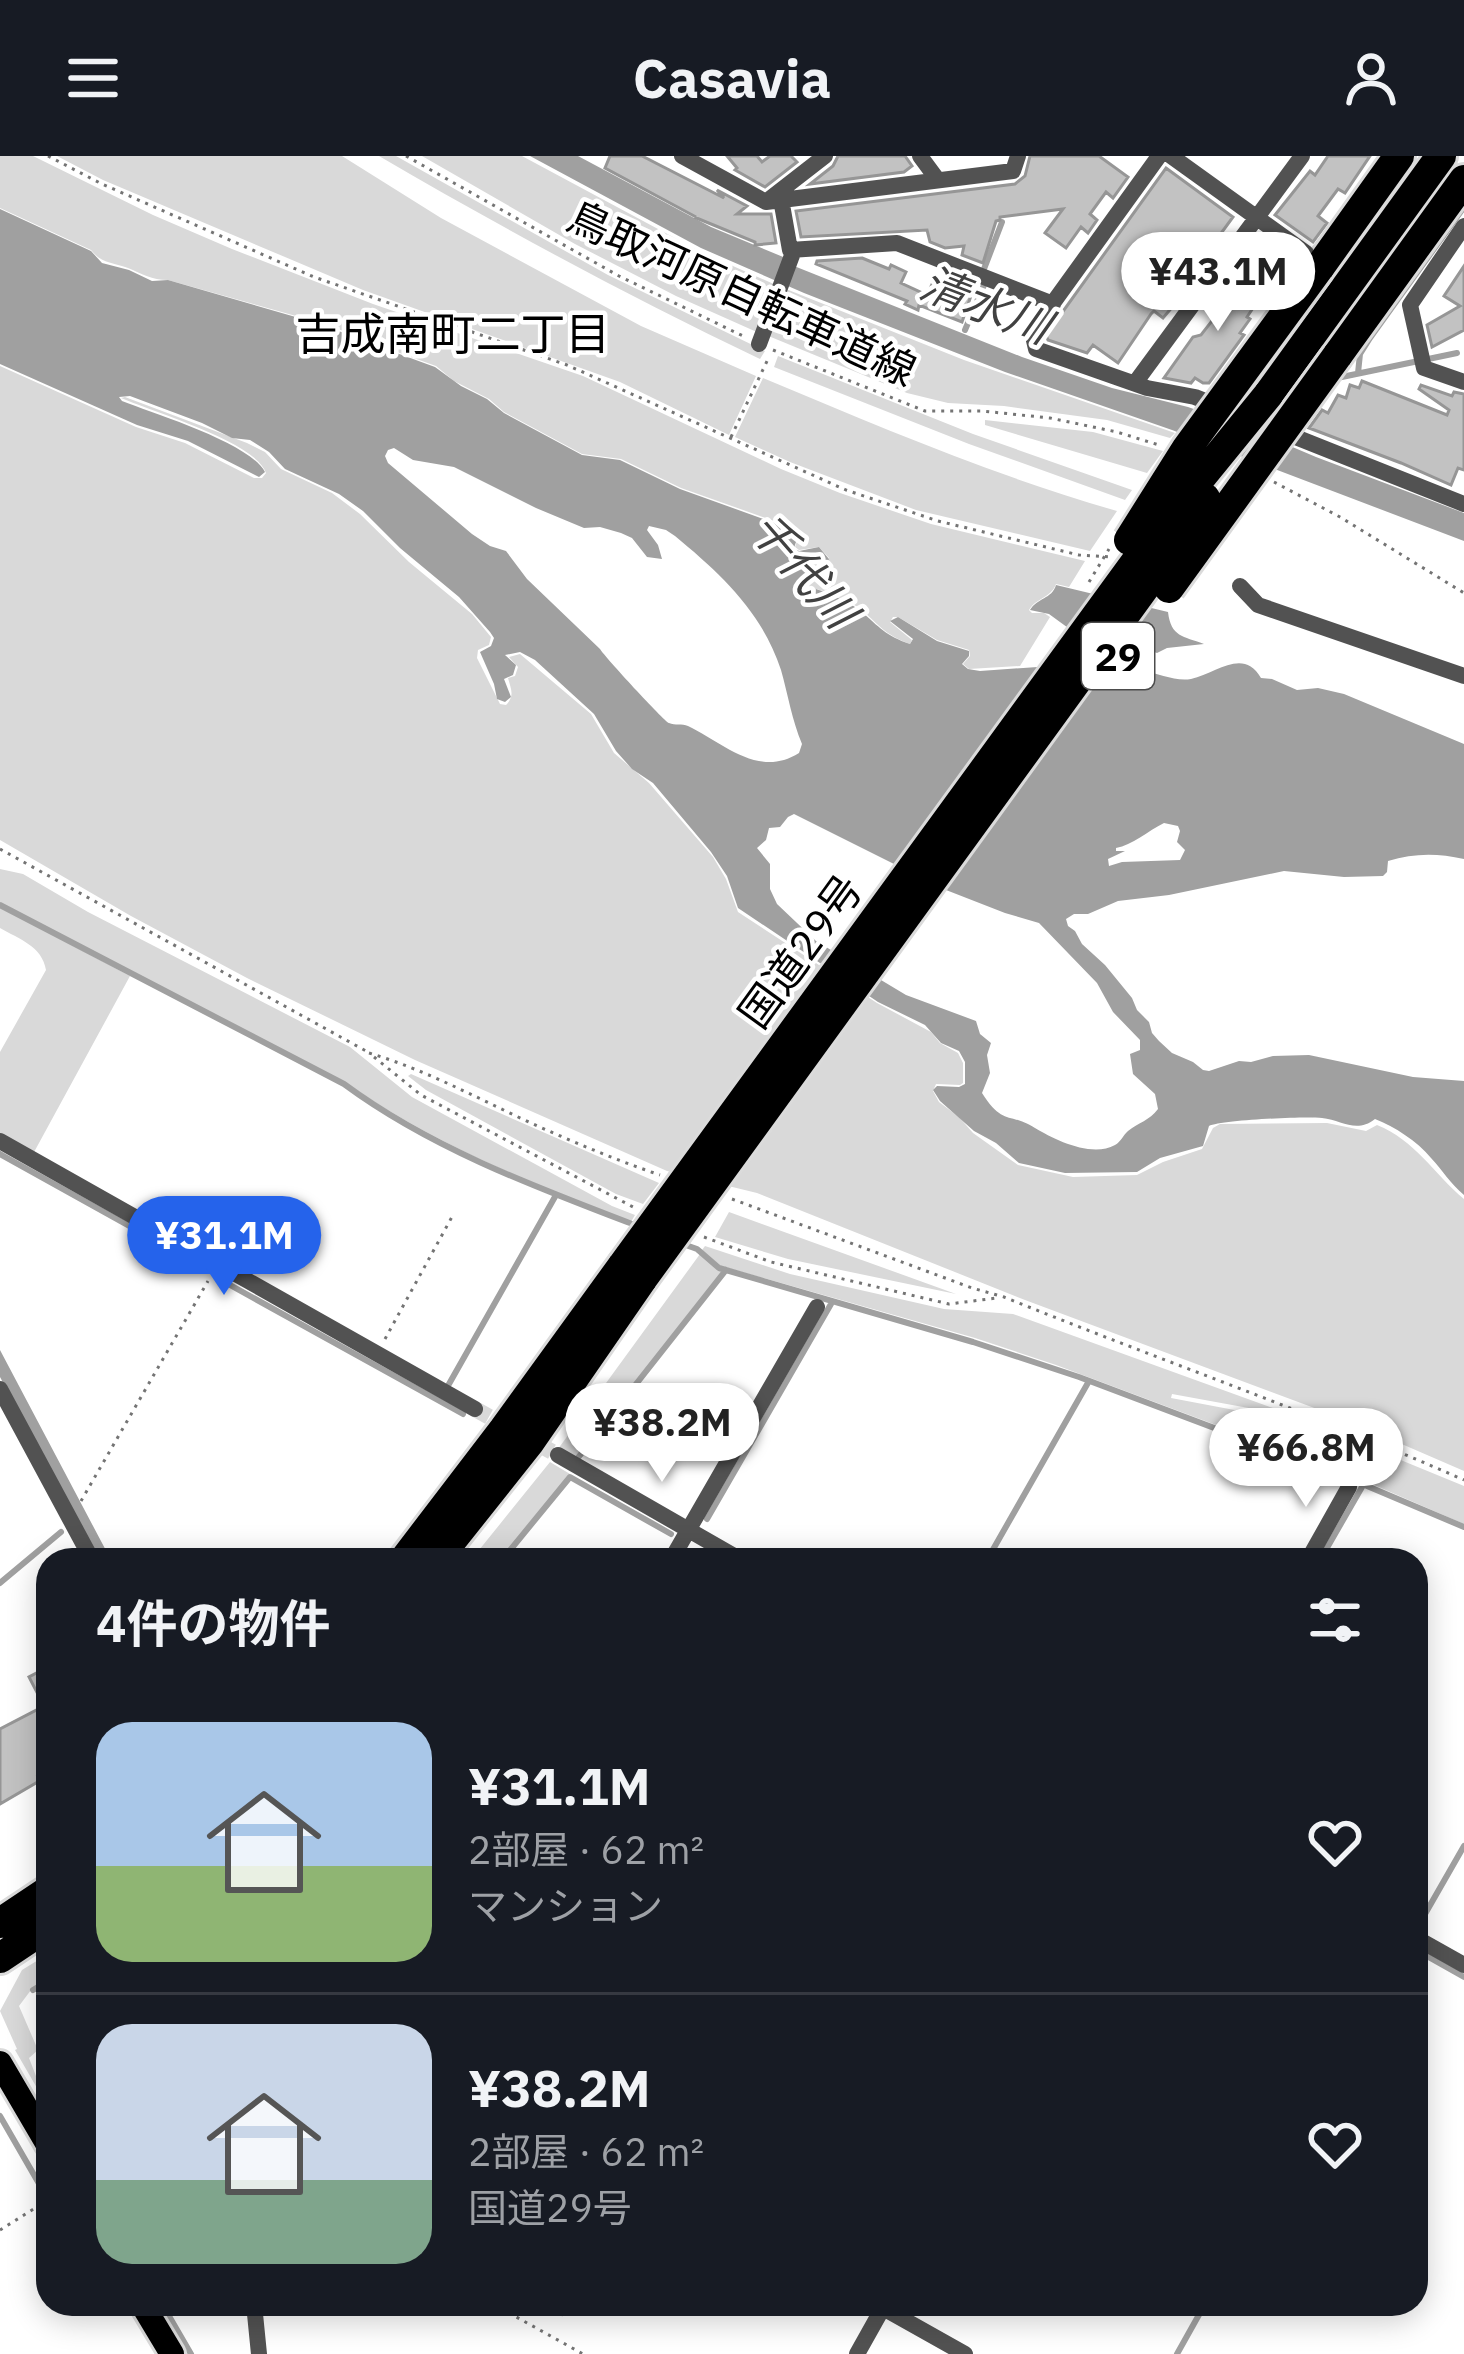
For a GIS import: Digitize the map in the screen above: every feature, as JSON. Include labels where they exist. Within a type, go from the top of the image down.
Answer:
[{"type":"highway","name":"29","points":[[989,764],[1187,448],[1313,260],[1400,156]]},
{"type":"highway","name":"29","points":[[1261,390],[1422,156]]},
{"type":"highway","name":"国道29号","points":[[446,1548],[529,1443],[633,1271],[989,764],[1261,390],[1441,156]]},
{"type":"highway","name":"29","points":[[886,943],[918,921],[1227,512],[1464,180]]},
{"type":"highway","name":"国道29号","points":[[413,1548],[886,943],[1182,536],[1261,390]]},
{"type":"highway","points":[[0,1923],[36,1900]]},
{"type":"highway","points":[[0,1958],[36,1935]]},
{"type":"main road","points":[[3,2072],[36,2126]]},
{"type":"main road","points":[[149,2316],[172,2354]]},
{"type":"street","points":[[682,156],[707,161],[774,201],[1013,171],[1018,156]]},
{"type":"street","points":[[774,201],[825,156]]},
{"type":"street","points":[[920,156],[937,179]]},
{"type":"street","points":[[1159,156],[1032,332],[1036,349],[1135,383],[1195,397],[1464,504]]},
{"type":"street","points":[[1171,156],[1313,260]]},
{"type":"street","points":[[1135,383],[1302,156]]},
{"type":"street","points":[[774,201],[793,255]]},
{"type":"street","points":[[1464,226],[1410,305],[1424,368],[1464,382]]},
{"type":"street","points":[[793,255],[897,243],[1053,304]]},
{"type":"street","points":[[766,346],[793,255]]},
{"type":"street","points":[[1240,586],[1258,605],[1464,676]]},
{"type":"street","points":[[0,1142],[475,1409]]},
{"type":"street","points":[[678,1548],[817,1307]]},
{"type":"street","points":[[0,1389],[85,1548]]},
{"type":"street","points":[[558,1455],[720,1548]]},
{"type":"street","points":[[1315,1548],[1349,1487]]},
{"type":"street","points":[[1428,1945],[1464,1965]]},
{"type":"street","points":[[255,2316],[259,2354]]},
{"type":"street","points":[[857,2354],[876,2316]]},
{"type":"street","points":[[901,2316],[965,2354]]},
{"type":"path","points":[[48,156],[314,277],[567,365],[847,490],[938,521],[1079,555],[1126,559]]},
{"type":"path","name":"鳥取河原自転車道線","points":[[406,156],[619,277],[766,346],[925,411],[1050,418],[1162,446]]},
{"type":"path","points":[[730,439],[766,346]]},
{"type":"path","points":[[1273,481],[1464,593]]},
{"type":"path","points":[[0,849],[369,1053],[421,1094],[505,1142],[649,1214]]},
{"type":"path","points":[[377,1354],[453,1215]]},
{"type":"path","points":[[704,1237],[771,1262],[949,1304],[1004,1298]]},
{"type":"path","points":[[65,1514],[83,1499],[218,1264]]},
{"type":"path","points":[[972,1288],[1311,1416],[1464,1480]]},
{"type":"path","points":[[0,2230],[36,2208]]},
{"type":"path","points":[[515,2316],[583,2354]]},
{"type":"shaded area","points":[[0,156],[33,156],[232,249],[373,304],[583,376],[840,493],[931,524],[1085,561],[1069,587],[1056,584],[1029,610],[1050,617],[1020,666],[969,669],[963,664],[969,650],[937,640],[898,617],[890,622],[912,640],[910,644],[888,633],[858,607],[832,595],[816,589],[810,601],[811,563],[825,571],[829,558],[819,547],[795,547],[800,532],[794,528],[681,488],[621,459],[582,454],[504,412],[436,366],[383,347],[366,346],[356,336],[328,325],[152,278],[99,258],[0,208]]},
{"type":"shaded area","points":[[57,156],[342,156],[441,218],[641,326],[756,376],[729,435],[620,382],[363,290]]},
{"type":"shaded area","points":[[379,156],[396,156],[608,275],[765,351],[760,359],[663,311]]},
{"type":"shaded area","points":[[422,156],[522,156],[699,251],[776,285],[759,333],[575,244]]},
{"type":"shaded area","points":[[786,289],[964,360],[1175,433],[1170,438],[1107,420],[948,403],[907,393],[766,335]]},
{"type":"shaded area","points":[[778,356],[973,434],[1132,490],[1125,500],[969,444],[774,367]]},
{"type":"shaded area","points":[[0,366],[262,478],[266,473],[244,450],[121,398],[247,443],[265,452],[281,469],[332,493],[360,514],[472,614],[491,637],[489,645],[478,650],[477,658],[500,704],[511,699],[508,678],[515,676],[518,667],[509,657],[520,654],[591,714],[614,753],[649,783],[713,857],[738,912],[958,1053],[963,1083],[936,1084],[933,1091],[973,1133],[1018,1165],[1073,1177],[1137,1175],[1202,1149],[1220,1124],[1327,1123],[1366,1131],[1377,1125],[1402,1139],[1464,1199],[1464,1471],[1344,1419],[757,1193],[667,1171],[415,1060],[247,978],[0,840]]},
{"type":"shaded area","points":[[763,378],[982,466],[1117,511],[1090,551],[916,510],[735,437]]},
{"type":"shaded area","points":[[985,420],[1093,432],[1163,451],[1147,473],[985,425]]},
{"type":"shaded area","points":[[0,869],[23,874],[350,1047],[412,1097],[635,1215],[631,1222],[447,1143],[345,1082],[0,903]]},
{"type":"shaded area","points":[[0,907],[130,976],[33,1154],[0,1135],[0,1052],[46,970],[35,949],[0,928]]},
{"type":"shaded area","points":[[408,1076],[659,1183],[643,1204],[616,1194],[426,1090]]},
{"type":"shaded area","points":[[729,1212],[956,1294],[788,1259],[715,1237]]},
{"type":"shaded area","points":[[705,1246],[790,1274],[944,1309],[1013,1314],[1273,1408],[1265,1411],[1172,1394],[1171,1398],[1266,1416],[1291,1415],[1464,1486],[1464,1524],[1365,1481],[1056,1365],[721,1266],[702,1250]]},
{"type":"shaded area","points":[[700,1254],[723,1271],[575,1459],[558,1449]]},
{"type":"shaded area","points":[[550,1462],[570,1474],[511,1548],[481,1548]]},
{"type":"shaded area","points":[[36,1961],[36,1987],[19,2006],[36,2045],[29,2058],[36,2086],[0,2011],[22,1970]]},
{"type":"water","points":[[530,156],[578,156],[794,266],[1022,357],[1248,428],[1464,513],[1464,541],[804,293],[701,248]]},
{"type":"water","name":"千代川","points":[[0,209],[91,251],[102,263],[152,281],[168,280],[306,320],[356,337],[366,347],[383,348],[435,367],[504,413],[582,455],[620,460],[680,489],[794,530],[799,533],[794,548],[819,547],[829,559],[825,570],[810,563],[809,601],[814,600],[816,589],[833,595],[910,644],[913,639],[890,621],[898,617],[937,641],[969,651],[962,664],[968,669],[1081,664],[1086,641],[1049,614],[1030,610],[1056,585],[1168,612],[1175,631],[1204,644],[1157,653],[1143,648],[1143,671],[1185,680],[1246,664],[1261,678],[1297,690],[1318,688],[1344,694],[1464,744],[1464,859],[1398,858],[1388,861],[1383,876],[1284,871],[1118,901],[1066,919],[1082,944],[1132,998],[1159,1041],[1203,1070],[1273,1056],[1309,1055],[1413,1077],[1464,1081],[1464,1195],[1419,1146],[1375,1119],[1355,1126],[1313,1118],[1217,1124],[1209,1126],[1203,1146],[1160,1158],[1137,1172],[1065,1173],[1019,1163],[974,1131],[933,1090],[965,1084],[965,1062],[959,1051],[738,908],[727,876],[711,852],[653,783],[616,751],[594,714],[535,660],[520,652],[505,655],[516,665],[513,675],[504,679],[511,697],[505,702],[497,699],[480,652],[491,646],[490,632],[459,597],[363,511],[285,469],[250,440],[232,438],[130,396],[119,397],[241,450],[265,472],[259,477],[188,441],[137,425],[0,364]],"holes":[[[394,448],[413,460],[454,467],[584,528],[621,533],[632,538],[647,557],[662,559],[649,526],[675,536],[724,580],[763,630],[781,670],[802,744],[799,753],[784,760],[755,760],[688,726],[669,723],[527,579],[506,551],[472,534],[388,463],[385,456]],[[794,814],[946,890],[1039,923],[1097,983],[1113,1012],[1140,1040],[1140,1050],[1130,1054],[1133,1074],[1155,1094],[1158,1109],[1117,1144],[1096,1150],[1063,1142],[995,1110],[982,1093],[990,1073],[991,1043],[980,1034],[976,1021],[906,995],[816,941],[777,904],[770,889],[770,864],[757,848],[766,840],[769,828],[780,827]],[[1164,823],[1178,826],[1177,842],[1185,850],[1180,860],[1109,866],[1108,859],[1125,851],[1116,848]]]},
{"type":"water","points":[[0,1350],[105,1548],[93,1548],[0,1377]]},
{"type":"building","points":[[610,156],[642,156],[724,198],[717,190],[747,206],[737,214],[771,214],[776,243],[755,245],[694,217],[605,168]]},
{"type":"building","points":[[727,156],[757,156],[762,162],[770,156],[791,156],[797,162],[765,187],[735,170]]},
{"type":"building","points":[[838,156],[905,156],[912,166],[904,172],[810,184]]},
{"type":"building","points":[[1030,156],[1099,156],[1128,177],[1113,198],[1106,192],[1090,214],[1097,220],[1088,233],[1081,227],[1066,248],[1045,233],[1063,209],[1000,217],[983,263],[962,255],[964,246],[945,248],[930,242],[927,230],[801,237],[796,211],[1015,184],[1025,176]]},
{"type":"building","points":[[1328,156],[1370,156],[1345,193],[1338,189],[1318,216],[1327,223],[1313,242],[1275,215]]},
{"type":"building","points":[[1166,168],[1233,217],[1200,262],[1196,260],[1185,278],[1180,275],[1164,298],[1174,305],[1163,318],[1154,311],[1151,314],[1118,363],[1093,345],[1087,353],[1048,340],[1046,335]]},
{"type":"building","points":[[862,258],[906,272],[901,283],[927,295],[935,278],[973,290],[962,322],[919,305],[918,310],[907,301],[816,264]]},
{"type":"building","points":[[1464,266],[1464,330],[1432,347],[1427,325],[1460,306],[1444,296]]},
{"type":"building","points":[[1245,275],[1265,290],[1247,317],[1240,333],[1244,335],[1209,383],[1164,378],[1193,337],[1201,335],[1219,312],[1208,305],[1223,285],[1234,292]]},
{"type":"building","points":[[1362,381],[1447,415],[1449,410],[1419,389],[1421,385],[1452,396],[1454,392],[1464,394],[1464,470],[1458,468],[1451,485],[1309,428],[1322,410],[1328,413],[1338,395],[1346,398],[1350,385],[1359,388]]},
{"type":"building","points":[[36,1710],[36,1783],[0,1804],[0,1729]]},
{"type":"waterway","points":[[1358,373],[1360,354],[1370,338],[1464,207]]},
{"type":"waterway","name":"清水川","points":[[984,269],[1002,222]]},
{"type":"waterway","name":"清水川","points":[[965,330],[984,285]]},
{"type":"waterway","points":[[1337,378],[1457,353]]},
{"type":"waterway","points":[[0,905],[344,1084],[449,1148],[640,1227]]},
{"type":"waterway","points":[[0,1154],[203,1267]]},
{"type":"waterway","points":[[449,1384],[556,1195]]},
{"type":"waterway","points":[[680,1243],[697,1249],[719,1268],[1079,1377],[1464,1527]]},
{"type":"waterway","points":[[577,1459],[726,1270]]},
{"type":"waterway","points":[[221,1280],[463,1414]]},
{"type":"waterway","points":[[707,1519],[831,1304]]},
{"type":"waterway","points":[[994,1548],[1089,1381]]},
{"type":"waterway","points":[[512,1548],[570,1477],[671,1534]]},
{"type":"waterway","points":[[1327,1548],[1362,1487]]},
{"type":"waterway","points":[[42,1548],[61,1532]]},
{"type":"waterway","points":[[0,1583],[36,1553]]},
{"type":"waterway","points":[[1428,1909],[1464,1846]]},
{"type":"waterway","points":[[1428,1957],[1464,1977]]},
{"type":"waterway","points":[[0,2116],[36,2178]]},
{"type":"waterway","points":[[169,2316],[191,2354]]},
{"type":"waterway","points":[[1177,2354],[1198,2316]]},
{"type":"tunnel","points":[[475,1409],[558,1455]]},
{"type":"district","name":"吉成南町二丁目","points":[[453,333]]}]
